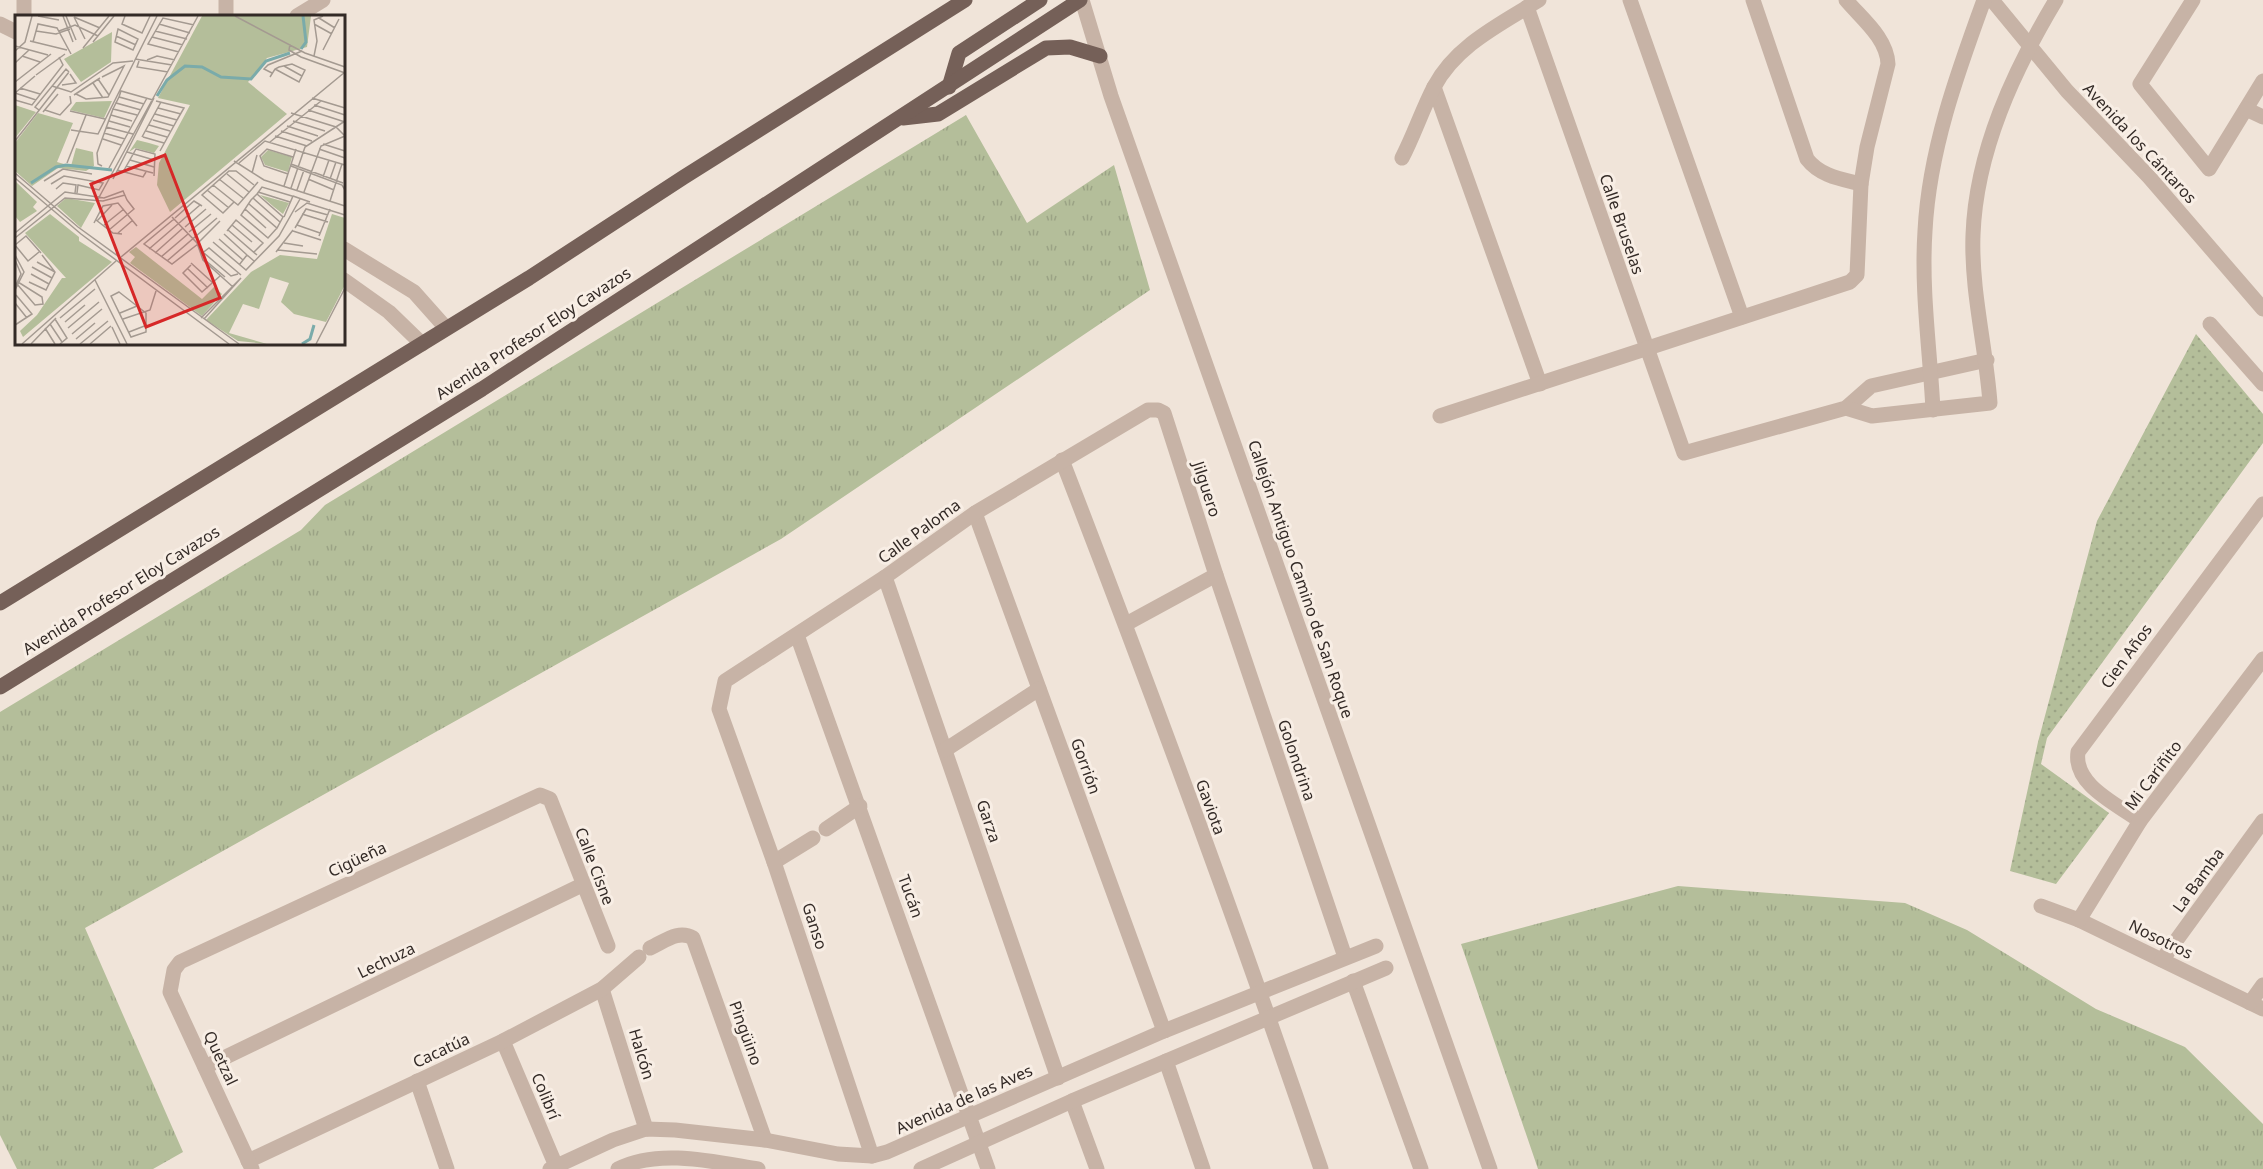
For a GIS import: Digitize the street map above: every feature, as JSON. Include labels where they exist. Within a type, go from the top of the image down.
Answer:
[{"type":"main road","points":[[0,603],[529,278],[684,177],[965,0]]},
{"type":"main road","points":[[949,87],[958,53],[1040,0]]},
{"type":"main road","name":"Avenida Profesor Eloy Cavazos","points":[[0,687],[482,389],[1081,0]]},
{"type":"main road","points":[[900,118],[938,114],[1046,48],[1070,47],[1100,56]]},
{"type":"street","points":[[299,15],[323,0]]},
{"type":"street","name":"Callejón Antiguo Camino de San Roque","points":[[1081,0],[1111,96],[1490,1169]]},
{"type":"street","points":[[1630,0],[1742,317]]},
{"type":"street","points":[[1753,0],[1808,159],[1815,169],[1824,174],[1861,184]]},
{"type":"street","points":[[1440,416],[1850,282],[1857,275],[1861,184],[1867,147],[1888,64],[1887,51],[1846,0]]},
{"type":"street","points":[[1933,410],[1926,301],[1925,230],[1936,153],[1950,97],[1984,0]]},
{"type":"street","name":"Avenida los Cántaros","points":[[1992,0],[2028,46],[2200,235],[2263,309]]},
{"type":"street","points":[[1846,408],[1872,416],[1990,403],[1987,360],[1976,299],[1973,234],[1981,175],[2002,105],[2028,46],[2056,0]]},
{"type":"street","points":[[2193,0],[2140,84],[2209,169],[2263,81]]},
{"type":"street","points":[[1402,159],[1418,129],[1434,87],[1470,43],[1533,4]]},
{"type":"street","name":"Calle Bruselas","points":[[1533,4],[1684,453],[1846,408]]},
{"type":"street","points":[[0,24],[15,32]]},
{"type":"street","points":[[1434,87],[1540,384]]},
{"type":"street","points":[[2246,110],[2263,117]]},
{"type":"street","points":[[345,250],[414,292],[446,328]]},
{"type":"street","points":[[345,281],[389,312],[422,344]]},
{"type":"street","points":[[2210,324],[2263,384]]},
{"type":"street","points":[[1846,408],[1871,386],[1987,360]]},
{"type":"street","name":"Calle Paloma","points":[[719,709],[725,681],[885,577],[975,513],[1148,410],[1158,410],[1164,413]]},
{"type":"street","name":"Jilguero","points":[[1164,413],[1216,575]]},
{"type":"street","name":"Gaviota","points":[[1062,460],[1126,624],[1322,1169]]},
{"type":"street","name":"Cien Años","points":[[2140,821],[2083,779],[2076,763],[2078,752],[2262,506]]},
{"type":"street","name":"Gorrión","points":[[975,513],[1164,1031]]},
{"type":"street","points":[[1126,624],[1216,575]]},
{"type":"street","name":"Golondrina","points":[[1216,575],[1345,957]]},
{"type":"street","name":"Garza","points":[[885,577],[1058,1078]]},
{"type":"street","name":"Tucán","points":[[797,635],[988,1169]]},
{"type":"street","name":"Mi Cariñito","points":[[2079,920],[2140,821],[2263,659]]},
{"type":"street","points":[[945,750],[1039,689]]},
{"type":"street","name":"Ganso","points":[[719,709],[774,862],[872,1156]]},
{"type":"street","name":"Cigüeña","points":[[180,962],[535,796],[545,796],[550,799]]},
{"type":"street","name":"Calle Cisne","points":[[550,799],[608,946]]},
{"type":"street","points":[[774,862],[860,806]]},
{"type":"street","name":"La Bamba","points":[[2162,960],[2263,821]]},
{"type":"street","name":"Lechuza","points":[[205,1067],[582,885]]},
{"type":"street","name":"Nosotros","points":[[2041,906],[2079,920],[2257,1006]]},
{"type":"street","name":"Cacatúa","points":[[250,1165],[417,1081],[503,1041],[603,989],[645,953],[677,935],[687,934],[693,938]]},
{"type":"street","name":"Pingüino","points":[[693,938],[765,1140]]},
{"type":"street","name":"Avenida de las Aves","points":[[553,1167],[613,1140],[646,1130],[675,1130],[765,1140],[838,1154],[872,1156],[909,1143],[970,1114],[1164,1031],[1376,946]]},
{"type":"street","name":"Quetzal","points":[[180,962],[174,970],[170,992],[250,1165]]},
{"type":"street","points":[[921,1169],[1072,1101],[1386,968]]},
{"type":"street","points":[[1353,981],[1421,1169]]},
{"type":"street","points":[[2257,1006],[2263,985]]},
{"type":"street","name":"Halcón","points":[[603,989],[646,1130]]},
{"type":"street","name":"Colibrí","points":[[503,1041],[553,1167]]},
{"type":"street","points":[[1166,1061],[1203,1169]]},
{"type":"street","points":[[417,1081],[447,1169]]},
{"type":"street","points":[[1072,1101],[1097,1169]]},
{"type":"street","points":[[715,1166],[718,1136]]},
{"type":"street","points":[[618,1169],[642,1160],[758,1169]]},
{"type":"green space","points":[[966,115],[1027,223],[1114,165],[1150,290],[781,539],[85,928],[183,1152],[153,1169],[17,1169],[0,1135],[0,712],[301,530],[325,505]]},
{"type":"green space","points":[[2196,334],[2263,414],[2263,443],[2047,738],[2041,764],[2109,813],[2056,884],[2010,871],[2038,742],[2097,521]]},
{"type":"green space","points":[[1678,886],[1905,903],[1967,930],[2096,1009],[2185,1047],[2263,1124],[2263,1169],[1538,1169],[1461,944]]}]
